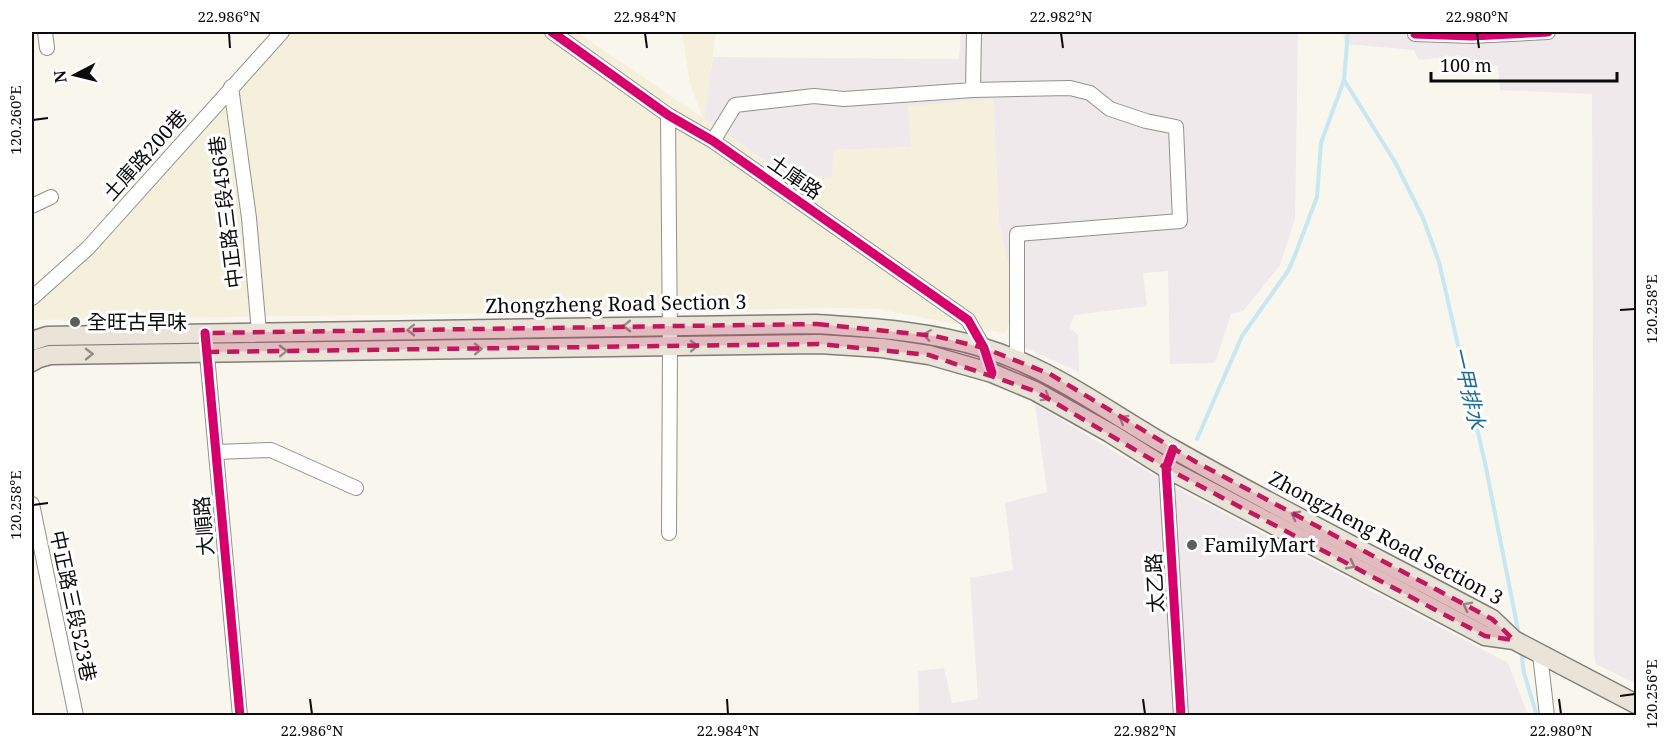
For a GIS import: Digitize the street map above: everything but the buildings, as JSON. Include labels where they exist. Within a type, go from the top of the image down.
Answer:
[{"type":"main road","name":"Zhongzheng Road Section 3","points":[[32,341],[47,336],[818,324],[935,336],[984,348],[1050,374],[1196,462],[1492,619],[1514,640]]},
{"type":"main road","points":[[32,362],[39,357],[50,355],[206,352],[819,344],[882,348],[929,355],[992,373],[1035,391],[1166,468]]},
{"type":"main road","name":"Zhongzheng Road Section 3","points":[[1166,468],[1485,636],[1514,640]]},
{"type":"main road","points":[[1514,640],[1636,704]]},
{"type":"street","points":[[45,32],[47,48]]},
{"type":"street","name":"土庫路200巷","points":[[32,298],[88,248],[282,32]]},
{"type":"street","name":"土庫路","points":[[552,32],[668,115],[713,141],[968,320],[984,348],[992,373]]},
{"type":"street","points":[[974,32],[974,90]]},
{"type":"street","points":[[1415,34],[1472,36],[1548,32]]},
{"type":"street","name":"中正路三段456巷","points":[[231,87],[249,218],[259,332]]},
{"type":"street","points":[[713,141],[735,105],[814,96],[844,99],[974,90],[1070,88],[1090,93],[1110,109],[1146,121],[1176,127],[1180,221],[1017,234],[1017,361]]},
{"type":"street","points":[[668,115],[669,533]]},
{"type":"street","points":[[32,206],[51,197]]},
{"type":"street","name":"大順路","points":[[205,333],[240,716]]},
{"type":"street","name":"太乙路","points":[[1173,449],[1166,468],[1180,716]]},
{"type":"street","points":[[216,452],[271,450],[356,488]]},
{"type":"street","name":"中正路三段523巷","points":[[32,504],[76,716]]},
{"type":"street","points":[[1540,654],[1547,716]]},
{"type":"highlighted area","points":[[817,324],[935,336],[984,348],[1050,374],[1196,462],[1492,619],[1514,640],[1485,636],[1166,468],[1035,391],[929,355],[819,344],[206,352],[205,333]]},
{"type":"shaded area","points":[[291,32],[577,32],[703,118],[690,83],[682,32],[716,32],[704,118],[786,176],[832,177],[833,150],[911,147],[908,106],[993,99],[999,221],[1009,269],[1011,320],[1005,333],[877,309],[842,308],[32,320],[32,306]]},
{"type":"shaded area","points":[[961,32],[1298,32],[1295,219],[1280,265],[1243,311],[1231,314],[1215,363],[1170,364],[1168,271],[1143,273],[1147,306],[1075,315],[1069,327],[1078,335],[1079,372],[1017,344],[1019,266],[1009,269],[999,222],[993,99],[911,147],[833,150],[833,177],[786,176],[704,118],[713,57],[959,59]]},
{"type":"shaded area","points":[[1343,32],[1636,32],[1636,684],[1596,664],[1594,655],[1592,94],[1500,90],[1498,66],[1462,63],[1460,55],[1419,60],[1414,50],[1345,44]]},
{"type":"shaded area","points":[[1035,404],[1165,482],[1508,663],[1528,715],[919,715],[918,671],[944,668],[952,703],[978,699],[970,578],[1013,570],[1005,503],[1047,492]]},
{"type":"waterway","name":"一甲排水","points":[[1197,439],[1242,336],[1288,271],[1317,197],[1321,143],[1344,80],[1348,32]]},
{"type":"waterway","name":"一甲排水","points":[[1344,80],[1395,162],[1423,218],[1439,262],[1485,463],[1519,635]]},
{"type":"waterway","name":"一甲排水","points":[[1521,651],[1524,673],[1537,716]]},
{"type":"cycle path","points":[[552,32],[668,115],[713,141],[968,320],[984,348],[992,373]]},
{"type":"cycle path","points":[[1415,34],[1472,36],[1548,32]]},
{"type":"cycle path","points":[[205,333],[240,716]]},
{"type":"cycle path","points":[[1173,449],[1166,468],[1181,716]]},
{"type":"place","name":"全旺古早味","points":[[75,322]]},
{"type":"place","name":"FamilyMart","points":[[1192,545]]}]
